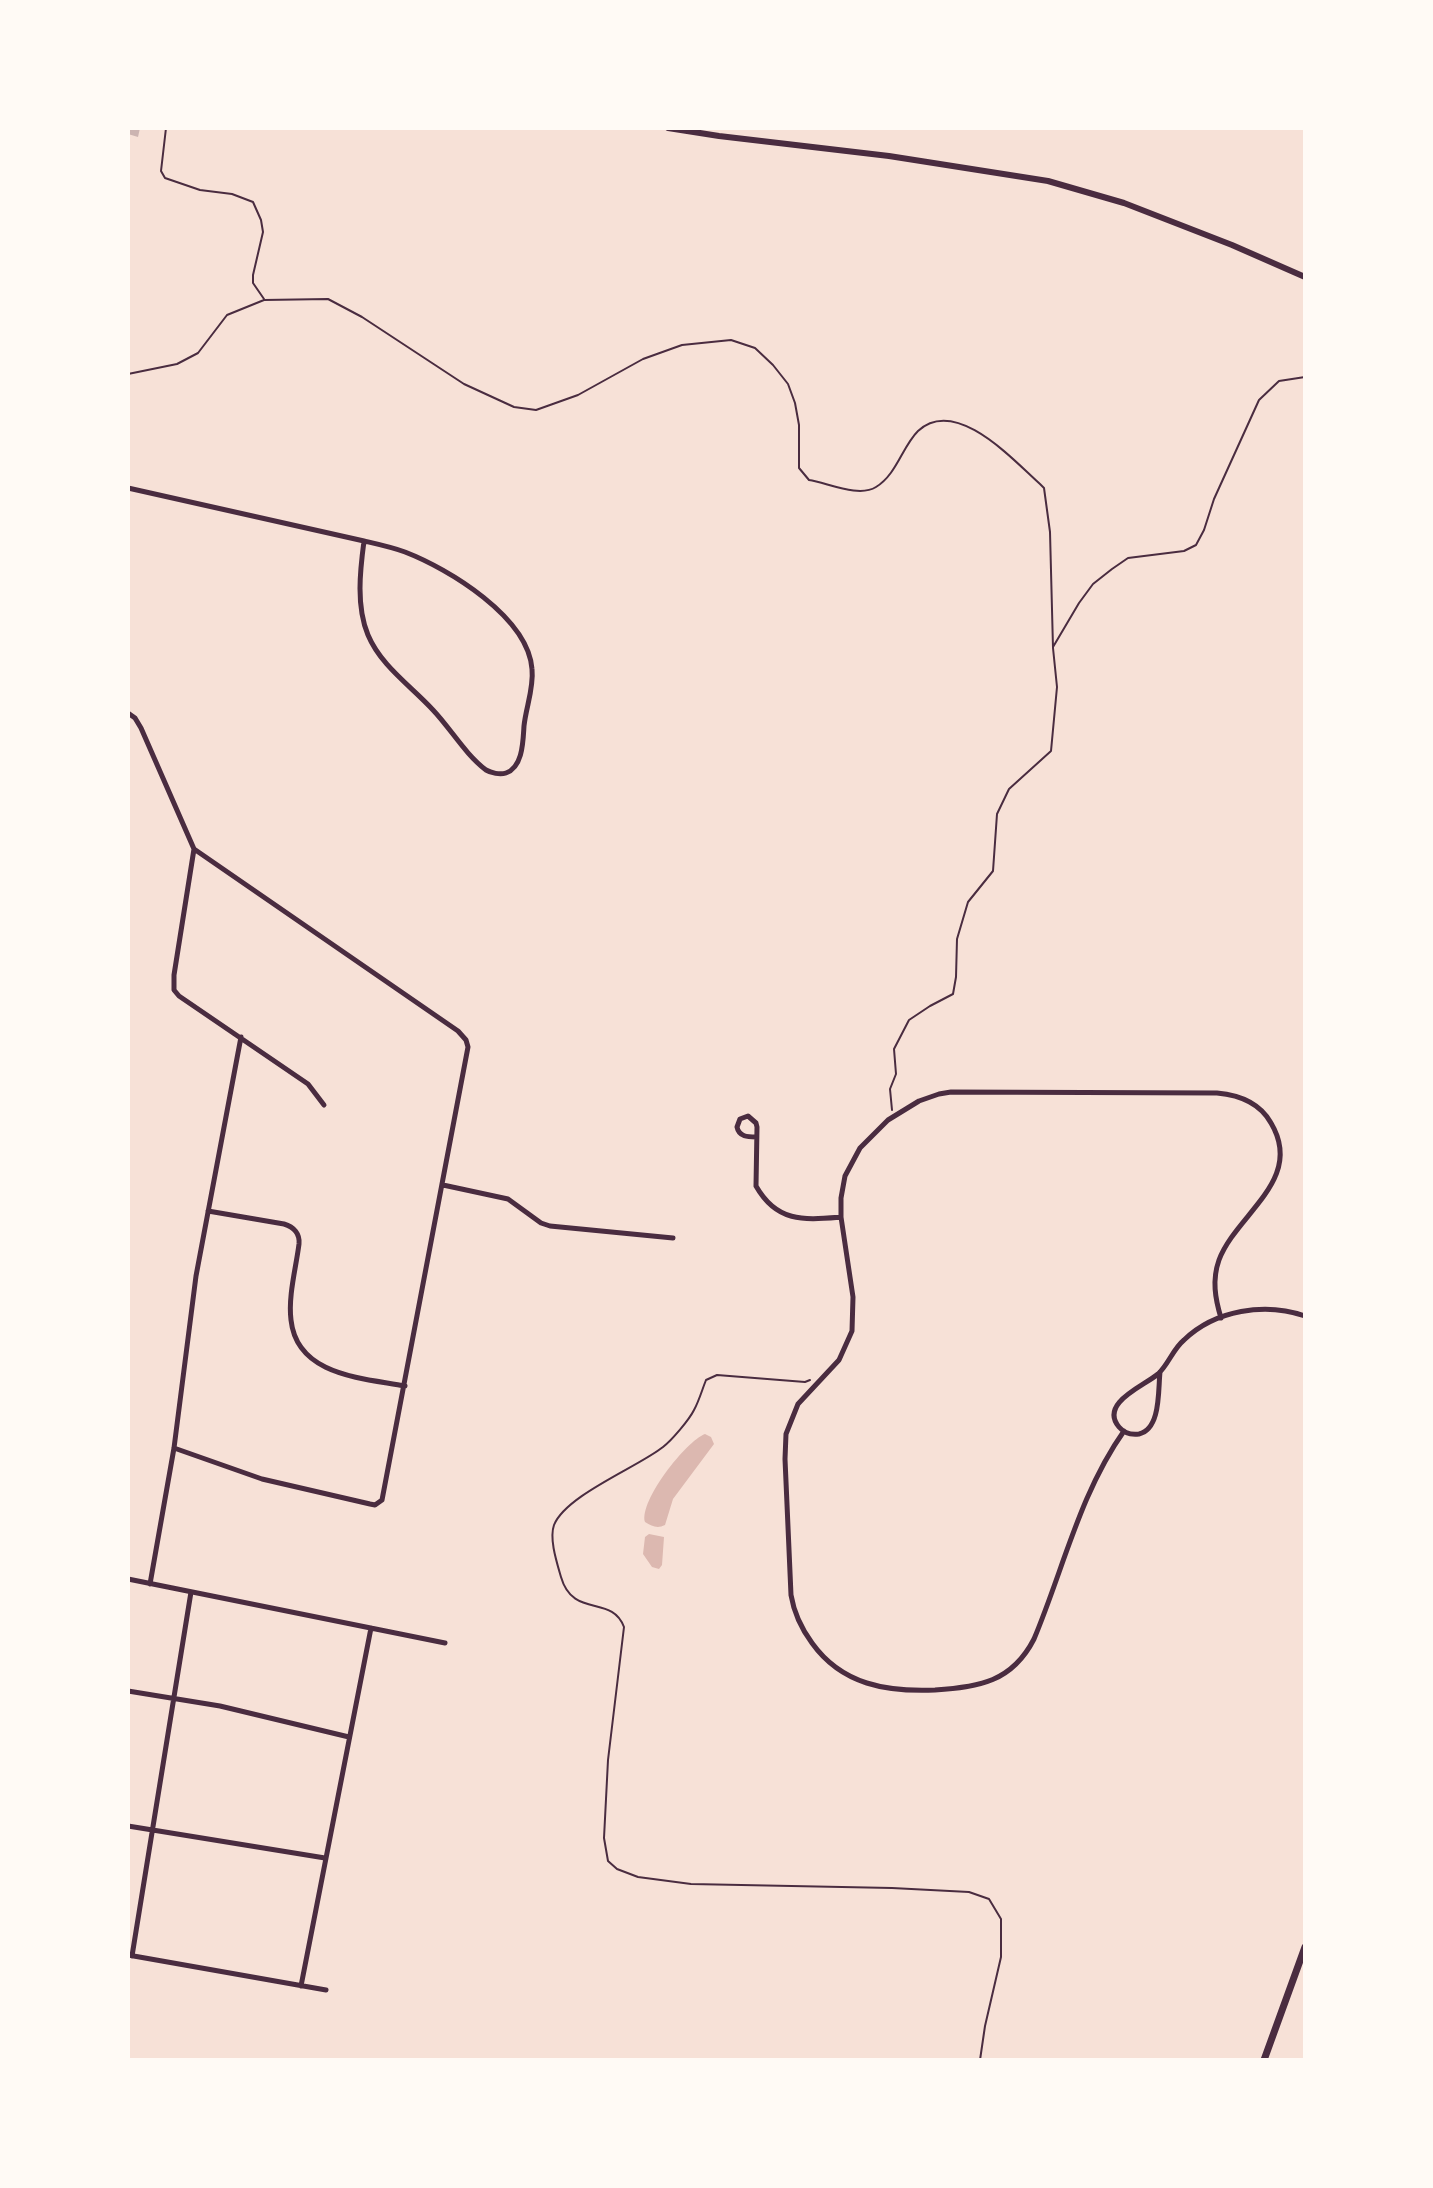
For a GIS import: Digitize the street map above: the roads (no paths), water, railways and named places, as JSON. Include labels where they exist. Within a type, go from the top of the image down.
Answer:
[{"type":"main road","points":[[1264,2060],[1305,1947]]},
{"type":"street","points":[[668,128],[889,156],[1048,181],[1124,203],[1232,244],[1305,277]]},
{"type":"street","points":[[128,488],[364,541],[403,552],[426,561],[477,593],[517,630],[527,647],[532,669],[520,758],[514,768],[505,774],[488,771],[474,759],[433,710],[376,652],[362,612],[360,566],[364,541]]},
{"type":"street","points":[[128,713],[141,728],[194,849],[464,1037],[468,1047],[384,1495],[379,1503],[375,1505],[262,1479],[174,1448]]},
{"type":"street","points":[[194,849],[174,975],[174,990],[308,1084],[324,1105]]},
{"type":"street","points":[[150,1584],[174,1448],[193,1294],[241,1037]]},
{"type":"street","points":[[1124,1431],[1094,1482],[1034,1639],[1025,1654],[1009,1671],[972,1687],[907,1691],[866,1684],[833,1666],[807,1636],[793,1606],[789,1578],[785,1446],[788,1424],[799,1404],[839,1360],[852,1331],[853,1297],[841,1217],[842,1187],[860,1148],[893,1116],[939,1094],[1217,1093],[1254,1105],[1275,1129],[1280,1161],[1272,1185],[1225,1248],[1218,1263],[1215,1292],[1221,1318]]},
{"type":"street","points":[[756,1137],[739,1133],[737,1127],[740,1119],[748,1116],[754,1119],[757,1125],[756,1186],[775,1209],[798,1219],[841,1217]]},
{"type":"street","points":[[443,1185],[508,1199],[545,1226],[673,1238]]},
{"type":"street","points":[[208,1210],[288,1225],[295,1230],[300,1240],[291,1320],[301,1347],[314,1361],[332,1371],[405,1386]]},
{"type":"street","points":[[1160,1372],[1155,1418],[1151,1426],[1145,1432],[1136,1434],[1124,1431],[1115,1418],[1117,1405],[1122,1398],[1160,1372],[1186,1337],[1221,1318],[1241,1311],[1289,1311],[1305,1316]]},
{"type":"street","points":[[128,1579],[445,1643]]},
{"type":"street","points":[[191,1592],[130,1955],[326,1990]]},
{"type":"street","points":[[301,1986],[372,1629]]},
{"type":"street","points":[[128,1691],[276,1718],[349,1737]]},
{"type":"street","points":[[128,1826],[325,1858]]}]
